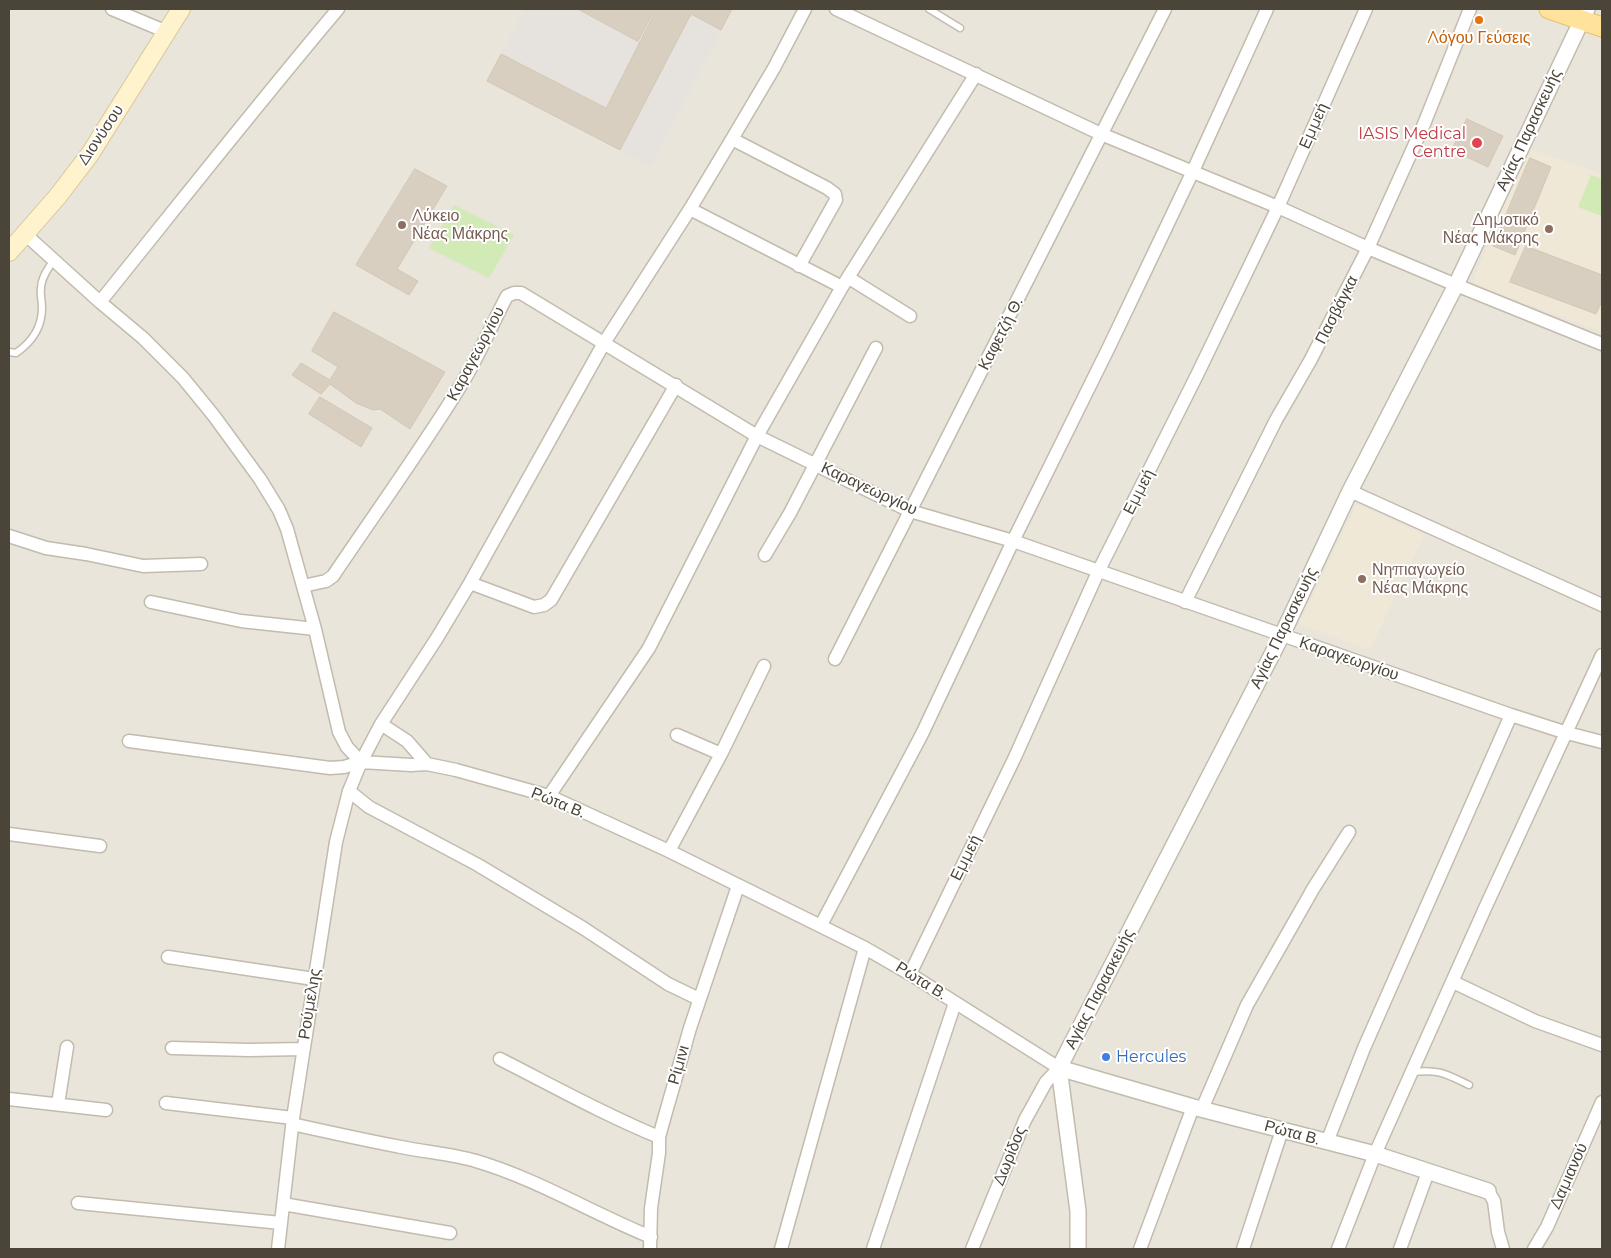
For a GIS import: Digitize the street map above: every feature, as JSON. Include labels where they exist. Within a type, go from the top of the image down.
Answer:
[{"type":"main road","name":"Διονύσου","points":[[9,252],[58,196],[90,154],[181,9]]},
{"type":"main road","points":[[1549,9],[1585,14],[1602,27]]},
{"type":"street","points":[[112,9],[167,32]]},
{"type":"street","points":[[100,302],[265,96],[338,9]]},
{"type":"street","name":"Ρούμελης","points":[[278,1249],[293,1121],[336,842],[349,791],[361,762],[382,724],[470,583],[604,343],[690,209],[774,68],[805,9]]},
{"type":"street","points":[[836,9],[1101,134],[1278,207],[1368,248],[1602,344]]},
{"type":"street","name":"Καφετζή Θ.","points":[[835,659],[1165,9]]},
{"type":"street","points":[[820,925],[922,734],[1193,171],[1267,9]]},
{"type":"street","name":"Εμμεή","points":[[910,974],[1015,757],[1098,572],[1198,375],[1278,207],[1366,9]]},
{"type":"street","name":"Πασβάγκα","points":[[1185,602],[1276,420],[1310,361],[1368,248],[1420,133],[1470,9]]},
{"type":"street","name":"Αγίας Παρασκευής","points":[[1078,1249],[1078,1212],[1059,1068],[1282,635],[1350,491],[1456,284],[1585,14]]},
{"type":"street","points":[[549,796],[649,648],[757,436],[845,283],[976,74]]},
{"type":"street","points":[[732,138],[835,194],[836,200],[799,266]]},
{"type":"street","points":[[690,209],[799,266],[845,283],[910,316]]},
{"type":"street","points":[[25,234],[143,338],[183,378],[214,416],[260,479],[279,510],[287,529],[339,732],[347,747],[361,762]]},
{"type":"street","name":"Καραγεωργίου","points":[[303,586],[326,582],[333,576],[419,451],[462,384],[507,296],[514,292],[521,294],[604,343],[757,436],[910,511],[1013,542],[1511,715],[1602,742]]},
{"type":"street","points":[[765,555],[790,513],[876,348]]},
{"type":"street","points":[[470,583],[534,608],[544,606],[551,600],[676,386]]},
{"type":"street","points":[[1350,491],[1602,604]]},
{"type":"street","points":[[9,536],[46,548],[143,566],[201,564]]},
{"type":"street","points":[[151,602],[241,621],[314,629]]},
{"type":"street","points":[[1338,1249],[1375,1154],[1602,655]]},
{"type":"street","points":[[669,852],[721,754],[764,666]]},
{"type":"street","points":[[1327,1142],[1364,1048],[1511,715]]},
{"type":"street","points":[[382,724],[407,741],[426,764]]},
{"type":"street","points":[[677,734],[721,754]]},
{"type":"street","name":"Ρώτα Β.","points":[[129,741],[330,768],[344,767],[361,762],[426,764],[456,770],[549,796],[669,852],[865,948],[910,974],[1059,1068],[1198,1108],[1375,1154],[1488,1191]]},
{"type":"street","points":[[349,791],[369,807],[478,865],[583,928],[668,984],[700,999]]},
{"type":"street","points":[[1140,1249],[1198,1108],[1247,1005],[1313,889],[1349,832]]},
{"type":"street","points":[[9,834],[100,846]]},
{"type":"street","name":"Ρίμινι","points":[[650,1243],[651,1208],[659,1154],[659,1137],[690,1028],[738,886]]},
{"type":"street","points":[[781,1249],[865,948]]},
{"type":"street","points":[[168,957],[314,979]]},
{"type":"street","points":[[1453,982],[1535,1021],[1602,1045]]},
{"type":"street","points":[[873,1249],[955,1003]]},
{"type":"street","points":[[58,1104],[67,1046]]},
{"type":"street","points":[[172,1048],[304,1049]]},
{"type":"street","points":[[500,1059],[659,1137]]},
{"type":"street","name":"Δωρίδος","points":[[972,1249],[1024,1120],[1046,1082],[1059,1068]]},
{"type":"street","points":[[9,1099],[106,1110]]},
{"type":"street","name":"Δαμιανού","points":[[1534,1249],[1547,1227],[1602,1102]]},
{"type":"street","points":[[166,1103],[293,1121],[370,1141],[474,1160],[544,1187],[623,1226],[650,1243]]},
{"type":"street","points":[[1243,1249],[1282,1130]]},
{"type":"street","points":[[1400,1249],[1428,1172]]},
{"type":"street","points":[[1488,1191],[1494,1201],[1498,1232],[1503,1249]]},
{"type":"street","points":[[78,1203],[281,1223]]},
{"type":"street","points":[[283,1204],[450,1233]]},
{"type":"lane","points":[[929,9],[960,28]]},
{"type":"lane","points":[[9,352],[16,353],[25,347],[35,336],[41,322],[41,288],[43,278],[54,260]]},
{"type":"lane","points":[[1412,1072],[1432,1070],[1449,1075],[1469,1085]]},
{"type":"shaded area","points":[[9,9],[1602,9],[1602,1249],[9,1249]]},
{"type":"shaded area","points":[[525,9],[732,9],[651,166],[487,81]]},
{"type":"shaded area","name":"Δημοτικό Νέας Μάκρης","points":[[1529,149],[1602,174],[1602,332],[1472,283]]},
{"type":"shaded area","name":"Νηπιαγωγείο Νέας Μάκρης","points":[[1357,504],[1424,535],[1370,650],[1299,624]]},
{"type":"green space","points":[[1591,175],[1602,179],[1602,216],[1578,207]]},
{"type":"green space","points":[[454,205],[514,235],[489,278],[429,248]]},
{"type":"building","points":[[578,9],[655,9],[638,41]]},
{"type":"building","points":[[657,9],[732,9],[721,30],[691,14],[620,150],[487,81],[501,54],[606,108]]},
{"type":"building","points":[[1467,119],[1503,136],[1488,167],[1452,150]]},
{"type":"building","points":[[1530,158],[1551,167],[1515,255],[1493,246]]},
{"type":"building","name":"Λύκειο Νέας Μάκρης","points":[[415,169],[447,186],[397,269],[418,281],[409,295],[356,265]]},
{"type":"building","points":[[1526,246],[1602,275],[1602,301],[1596,314],[1510,282]]},
{"type":"building","points":[[334,312],[445,372],[410,429],[380,409],[373,410],[356,403],[330,384],[321,394],[292,375],[301,363],[330,380],[338,367],[312,351]]},
{"type":"building","points":[[320,397],[372,428],[361,447],[309,414]]},
{"type":"place","name":"Λόγου Γεύσεις","points":[[1479,20]]},
{"type":"place","name":"IASIS Medical Centre","points":[[1477,143]]},
{"type":"place","name":"Λύκειο Νέας Μάκρης","points":[[402,225]]},
{"type":"place","name":"Δημοτικό Νέας Μάκρης","points":[[1549,229]]},
{"type":"place","name":"Νηπιαγωγείο Νέας Μάκρης","points":[[1362,579]]},
{"type":"place","name":"Hercules","points":[[1106,1057]]}]
